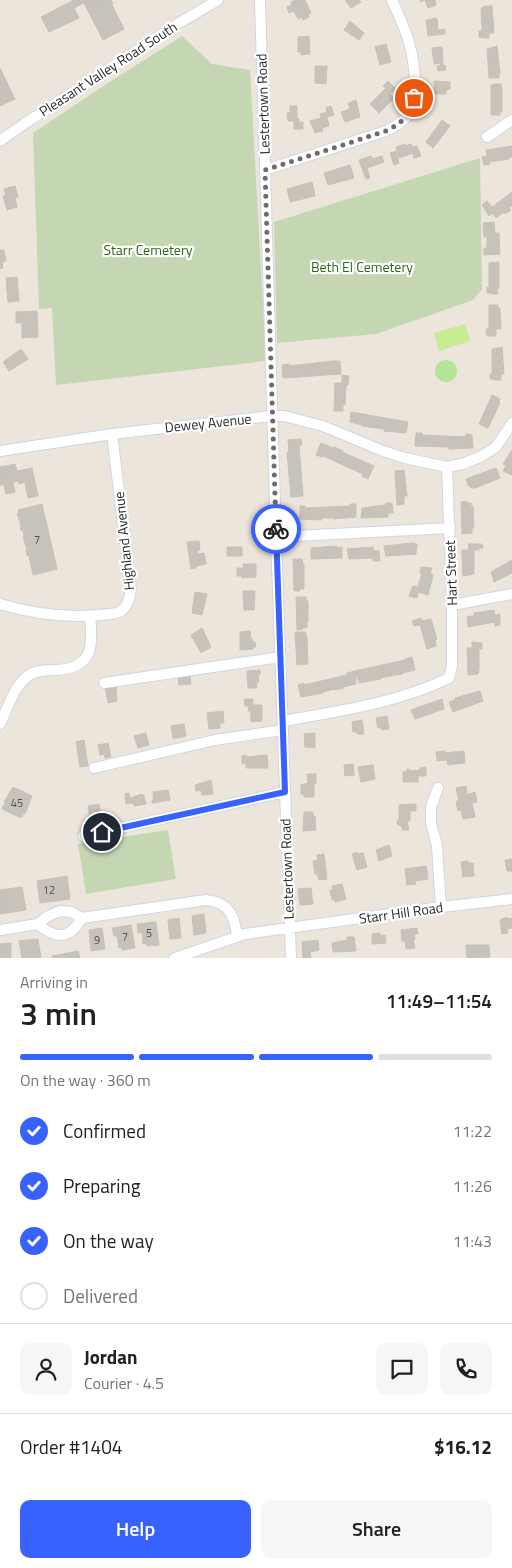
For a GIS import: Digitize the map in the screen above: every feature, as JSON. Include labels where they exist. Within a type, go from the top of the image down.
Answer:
[{"type":"street","name":"Pleasant Valley Road South","points":[[0,141],[179,23],[218,0]]},
{"type":"street","name":"Lestertown Road","points":[[260,0],[291,958]]},
{"type":"street","points":[[265,170],[386,131],[408,117],[413,108],[414,60],[409,40],[392,0]]},
{"type":"street","points":[[487,136],[512,120]]},
{"type":"street","name":"Dewey Avenue","points":[[0,451],[112,434],[284,416],[323,426],[405,458],[447,467],[480,457],[496,447],[512,422]]},
{"type":"street","name":"Highland Avenue","points":[[0,604],[27,612],[57,616],[90,616],[116,614],[123,610],[128,603],[131,590],[112,434]]},
{"type":"street","name":"Hart Street","points":[[283,725],[402,697],[426,689],[449,678],[452,666],[452,606],[447,467]]},
{"type":"street","points":[[276,537],[450,528]]},
{"type":"street","points":[[452,606],[512,594]]},
{"type":"street","points":[[0,724],[21,683],[30,674],[42,670],[68,669],[81,663],[90,652],[92,640],[90,616]]},
{"type":"street","points":[[104,683],[281,657]]},
{"type":"street","points":[[94,768],[283,725]]},
{"type":"street","points":[[438,788],[431,807],[431,823],[437,846],[442,907]]},
{"type":"street","points":[[83,836],[285,792]]},
{"type":"street","name":"Starr Hill Road","points":[[175,958],[254,933],[512,899]]},
{"type":"street","points":[[0,930],[38,924],[48,916],[60,911],[71,912],[82,918],[206,900],[215,901],[223,905],[232,915],[235,920],[237,937]]},
{"type":"street","points":[[38,924],[56,936],[69,934],[82,918]]},
{"type":"green space","name":"Starr Cemetery","points":[[182,36],[212,64],[250,70],[266,361],[56,385],[52,308],[39,309],[33,133]]},
{"type":"green space","name":"Beth El Cemetery","points":[[480,158],[482,289],[473,300],[376,334],[277,343],[274,222]]},
{"type":"green space","points":[[465,324],[470,341],[439,351],[434,333]]},
{"type":"green space","points":[[442,360],[450,360],[457,367],[457,375],[450,382],[442,382],[435,375],[435,367]]},
{"type":"green space","points":[[168,830],[176,879],[86,894],[78,844]]},
{"type":"building","points":[[74,0],[111,0],[124,29],[103,40],[84,3],[74,8],[79,18],[49,32],[41,17]]},
{"type":"building","points":[[296,0],[305,0],[311,13],[308,14],[309,17],[303,20],[302,17],[298,19],[294,11],[289,13],[287,7]]},
{"type":"building","points":[[345,0],[359,0],[361,2],[351,8]]},
{"type":"building","points":[[425,0],[435,0],[436,5],[428,8]]},
{"type":"building","points":[[492,6],[494,33],[489,33],[489,38],[483,38],[479,37],[479,31],[482,31],[481,8]]},
{"type":"building","points":[[437,18],[438,30],[445,29],[445,34],[428,36],[426,20]]},
{"type":"building","points":[[350,21],[364,33],[359,40],[344,30]]},
{"type":"building","points":[[309,36],[310,54],[301,55],[301,52],[298,52],[298,37]]},
{"type":"building","points":[[386,44],[391,62],[380,65],[375,47]]},
{"type":"building","points":[[497,46],[499,78],[489,78],[487,49]]},
{"type":"building","points":[[442,47],[443,66],[445,65],[446,70],[438,71],[437,66],[440,66],[440,63],[434,64],[432,48]]},
{"type":"building","points":[[315,66],[327,66],[326,84],[315,83]]},
{"type":"building","points":[[0,68],[15,99],[0,106]]},
{"type":"building","points":[[388,81],[396,89],[390,94],[394,98],[379,113],[370,104],[386,88],[383,86]]},
{"type":"building","points":[[434,81],[450,82],[450,89],[446,90],[446,94],[435,94]]},
{"type":"building","points":[[501,84],[502,90],[502,112],[500,112],[500,115],[491,115],[491,85]]},
{"type":"building","points":[[356,100],[360,117],[345,122],[341,112],[350,109],[348,103]]},
{"type":"building","points":[[290,106],[297,106],[297,119],[299,119],[299,122],[303,122],[303,129],[294,129],[294,121],[288,121],[287,113],[290,113]]},
{"type":"building","points":[[331,106],[334,115],[327,117],[329,126],[322,128],[323,131],[315,133],[310,121],[321,118],[320,114],[327,112],[326,108]]},
{"type":"building","points":[[442,120],[450,126],[433,148],[426,142]]},
{"type":"building","points":[[405,144],[405,146],[411,144],[412,147],[417,146],[421,156],[414,158],[413,153],[399,158],[399,155],[397,155],[399,163],[394,165],[390,153],[397,151],[396,147]]},
{"type":"building","points":[[512,146],[512,157],[489,162],[490,164],[484,165],[482,157],[487,156],[486,150]]},
{"type":"building","points":[[371,156],[372,159],[382,156],[384,162],[367,168],[370,178],[366,179],[359,160]]},
{"type":"building","points":[[350,165],[354,178],[328,185],[324,173]]},
{"type":"building","points":[[312,182],[315,196],[290,202],[287,189]]},
{"type":"building","points":[[15,186],[18,197],[15,198],[17,207],[7,210],[3,196],[6,195],[4,189]]},
{"type":"building","points":[[512,192],[512,206],[509,208],[511,210],[505,214],[504,212],[496,218],[493,213],[489,216],[482,205],[487,201],[492,207]]},
{"type":"building","points":[[494,222],[495,233],[499,233],[500,254],[484,255],[484,248],[487,248],[487,237],[484,237],[483,223]]},
{"type":"building","points":[[0,250],[4,250],[6,261],[2,262],[3,268],[0,269]]},
{"type":"building","points":[[499,262],[498,294],[487,293],[487,287],[489,287],[489,263]]},
{"type":"building","points":[[17,277],[19,301],[8,302],[6,278]]},
{"type":"building","points":[[489,305],[498,305],[498,309],[500,308],[501,329],[496,329],[496,336],[487,336],[486,329],[489,329]]},
{"type":"building","points":[[37,311],[38,337],[22,338],[22,323],[16,323],[16,312]]},
{"type":"building","points":[[502,347],[504,374],[501,374],[501,380],[490,379],[490,374],[492,374],[492,349]]},
{"type":"building","points":[[21,349],[28,359],[9,371],[3,362]]},
{"type":"building","points":[[340,361],[341,374],[283,378],[282,365],[289,364],[289,366]]},
{"type":"building","points":[[342,375],[349,376],[348,385],[346,385],[345,405],[343,404],[343,411],[334,411],[335,383],[342,383]]},
{"type":"building","points":[[492,395],[500,399],[500,403],[488,428],[479,424]]},
{"type":"building","points":[[351,412],[408,422],[406,433],[384,431],[384,429],[350,422]]},
{"type":"building","points":[[416,433],[422,433],[422,435],[466,437],[466,434],[472,435],[473,448],[449,449],[449,447],[415,446]]},
{"type":"building","points":[[301,439],[302,445],[299,445],[303,496],[291,497],[287,452],[289,452],[288,440]]},
{"type":"building","points":[[321,443],[334,447],[374,466],[368,479],[362,476],[363,474],[323,456],[316,455]]},
{"type":"building","points":[[512,450],[512,475],[503,471],[506,466],[503,464]]},
{"type":"building","points":[[15,464],[17,471],[32,468],[38,496],[28,498],[25,482],[19,484],[18,481],[13,482],[15,492],[6,494],[4,485],[0,485],[0,467]]},
{"type":"building","points":[[496,468],[500,478],[475,488],[468,486],[466,479]]},
{"type":"building","points":[[404,470],[407,496],[404,496],[404,504],[397,505],[395,471]]},
{"type":"building","points":[[467,501],[467,503],[471,503],[471,507],[473,506],[474,528],[472,528],[472,533],[462,534],[461,502]]},
{"type":"building","points":[[386,503],[392,503],[393,513],[388,513],[388,517],[361,518],[362,508],[386,505]]},
{"type":"building","points":[[42,504],[57,569],[33,575],[29,555],[27,556],[23,530],[21,531],[20,520],[17,514],[19,513],[18,510]]},
{"type":"building","points":[[350,504],[356,504],[356,517],[322,518],[322,520],[300,519],[300,506],[305,506],[305,508],[350,506]]},
{"type":"building","points":[[199,541],[200,550],[197,550],[198,554],[204,553],[206,564],[191,569],[187,542]]},
{"type":"building","points":[[417,544],[416,554],[386,556],[384,546]]},
{"type":"building","points":[[468,544],[482,544],[483,548],[474,550],[474,574],[463,576],[462,550],[469,550]]},
{"type":"building","points":[[337,546],[337,548],[342,547],[342,558],[311,559],[311,548]]},
{"type":"building","points":[[227,547],[242,547],[242,556],[227,556]]},
{"type":"building","points":[[373,547],[374,551],[379,551],[380,561],[373,561],[373,558],[349,559],[347,549]]},
{"type":"building","points":[[293,559],[302,559],[304,564],[304,589],[300,589],[300,591],[294,591]]},
{"type":"building","points":[[512,560],[512,573],[494,582],[491,572]]},
{"type":"building","points":[[243,564],[256,564],[256,577],[242,578],[242,576],[237,576],[237,568],[244,568]]},
{"type":"building","points":[[421,567],[432,568],[430,574],[433,575],[428,595],[418,592],[417,598],[409,596],[413,586],[418,587],[422,573],[420,573]]},
{"type":"building","points":[[243,591],[255,591],[254,610],[244,610]]},
{"type":"building","points":[[195,592],[207,594],[202,615],[192,613]]},
{"type":"building","points":[[296,597],[306,597],[306,601],[308,601],[307,628],[297,630]]},
{"type":"building","points":[[494,610],[495,615],[500,614],[500,625],[495,626],[494,622],[468,627],[467,617],[474,616],[474,613]]},
{"type":"building","points":[[421,618],[422,621],[431,619],[437,639],[435,640],[436,646],[427,649],[420,625],[414,626],[412,621]]},
{"type":"building","points":[[202,628],[211,647],[201,653],[191,635]]},
{"type":"building","points":[[250,631],[251,639],[255,642],[256,647],[240,650],[240,632]]},
{"type":"building","points":[[295,632],[305,632],[307,637],[308,664],[297,665]]},
{"type":"building","points":[[472,642],[482,643],[482,649],[479,649],[478,674],[468,675],[467,648],[472,648]]},
{"type":"building","points":[[412,657],[415,670],[359,683],[355,671]]},
{"type":"building","points":[[260,670],[260,675],[258,675],[259,682],[256,682],[257,688],[248,688],[247,671]]},
{"type":"building","points":[[355,671],[356,684],[301,697],[298,685],[347,675],[347,673]]},
{"type":"building","points":[[190,674],[191,684],[179,685],[178,675]]},
{"type":"building","points":[[116,684],[117,701],[108,703],[105,686]]},
{"type":"building","points":[[480,691],[483,701],[453,712],[449,702],[455,700],[455,698]]},
{"type":"building","points":[[244,699],[253,699],[253,705],[262,705],[262,721],[251,722],[251,712],[249,712],[248,706],[245,706]]},
{"type":"building","points":[[442,699],[444,709],[415,719],[411,710]]},
{"type":"building","points":[[223,711],[224,723],[220,723],[220,728],[209,729],[207,713]]},
{"type":"building","points":[[387,716],[389,729],[382,730],[381,727],[378,728],[376,718]]},
{"type":"building","points":[[362,720],[364,734],[353,732],[352,722]]},
{"type":"building","points":[[184,724],[186,736],[173,738],[171,726]]},
{"type":"building","points":[[146,733],[149,745],[138,748],[134,736]]},
{"type":"building","points":[[315,733],[315,748],[305,747],[304,734]]},
{"type":"building","points":[[84,740],[88,766],[80,767],[76,742]]},
{"type":"building","points":[[108,743],[111,757],[105,758],[104,754],[100,755],[98,745]]},
{"type":"building","points":[[445,751],[445,753],[464,751],[465,763],[448,765],[447,760],[437,761],[436,752]]},
{"type":"building","points":[[246,755],[246,757],[267,755],[268,768],[246,768],[246,763],[242,764],[242,756]]},
{"type":"building","points":[[353,764],[354,775],[345,776],[344,765]]},
{"type":"building","points":[[373,765],[375,779],[361,782],[358,767]]},
{"type":"building","points":[[426,767],[426,776],[418,776],[418,782],[403,782],[403,772],[407,771],[407,769],[410,771],[420,770],[420,768]]},
{"type":"building","points":[[307,774],[316,774],[314,797],[304,797],[304,794],[301,794],[301,785],[308,783]]},
{"type":"building","points":[[211,780],[213,794],[202,795],[201,790],[196,791],[195,785]]},
{"type":"building","points":[[466,786],[467,795],[475,792],[477,802],[472,803],[475,817],[463,819],[461,810],[458,811],[456,801],[459,801],[456,788]]},
{"type":"building","points":[[13,787],[32,796],[25,814],[21,818],[2,809]]},
{"type":"building","points":[[168,790],[170,800],[152,803],[152,800],[154,800],[153,792]]},
{"type":"building","points":[[129,793],[130,798],[142,794],[146,804],[134,806],[133,803],[126,804],[125,794]]},
{"type":"building","points":[[99,804],[101,819],[90,819],[88,806]]},
{"type":"building","points":[[416,804],[416,811],[410,811],[410,821],[407,821],[409,830],[403,830],[397,824],[397,821],[399,821],[399,805]]},
{"type":"building","points":[[304,812],[313,812],[316,830],[303,831]]},
{"type":"building","points":[[389,845],[392,856],[379,861],[376,850]]},
{"type":"building","points":[[357,852],[358,854],[363,853],[367,867],[357,870],[352,854]]},
{"type":"building","points":[[324,854],[327,879],[319,880],[317,874],[315,874],[313,861],[318,860],[317,855]]},
{"type":"building","points":[[512,859],[512,871],[507,871],[505,860]]},
{"type":"building","points":[[468,861],[468,863],[473,863],[474,876],[463,877],[461,862]]},
{"type":"building","points":[[426,866],[428,879],[415,881],[416,884],[407,885],[405,869]]},
{"type":"building","points":[[67,876],[70,899],[40,903],[37,881]]},
{"type":"building","points":[[342,884],[346,899],[335,902],[334,899],[332,900],[330,890],[333,890],[332,886]]},
{"type":"building","points":[[22,887],[26,910],[0,914],[0,890]]},
{"type":"building","points":[[311,888],[313,904],[300,905],[298,889]]},
{"type":"building","points":[[204,914],[206,933],[194,935],[192,916]]},
{"type":"building","points":[[507,917],[507,919],[512,918],[512,928],[507,929],[508,933],[502,934],[500,920]]},
{"type":"building","points":[[179,918],[181,938],[170,939],[168,920]]},
{"type":"building","points":[[156,922],[159,945],[147,946],[146,943],[143,944],[142,932],[138,933],[137,924]]},
{"type":"building","points":[[131,925],[135,948],[122,950],[122,947],[119,948],[117,936],[114,936],[112,928]]},
{"type":"building","points":[[102,928],[105,949],[91,951],[89,930]]},
{"type":"building","points":[[417,928],[418,934],[414,934],[415,939],[413,940],[415,948],[406,949],[405,941],[402,941],[401,930]]},
{"type":"building","points":[[380,933],[380,936],[385,935],[386,943],[372,944],[372,934]]},
{"type":"building","points":[[347,937],[354,937],[356,951],[333,952],[332,943],[347,940]]},
{"type":"building","points":[[38,939],[41,958],[22,958],[19,941]]},
{"type":"building","points":[[318,940],[319,950],[310,952],[311,958],[303,958],[302,942]]},
{"type":"building","points":[[11,943],[11,958],[0,958],[0,944]]},
{"type":"building","points":[[466,945],[489,945],[490,957],[467,958]]},
{"type":"building","points":[[78,951],[80,958],[52,958],[52,956]]},
{"type":"way so far","points":[[276,529],[265,170],[386,131],[408,117],[413,108],[414,98]]},
{"type":"route","points":[[102,832],[285,792],[276,529]]}]
